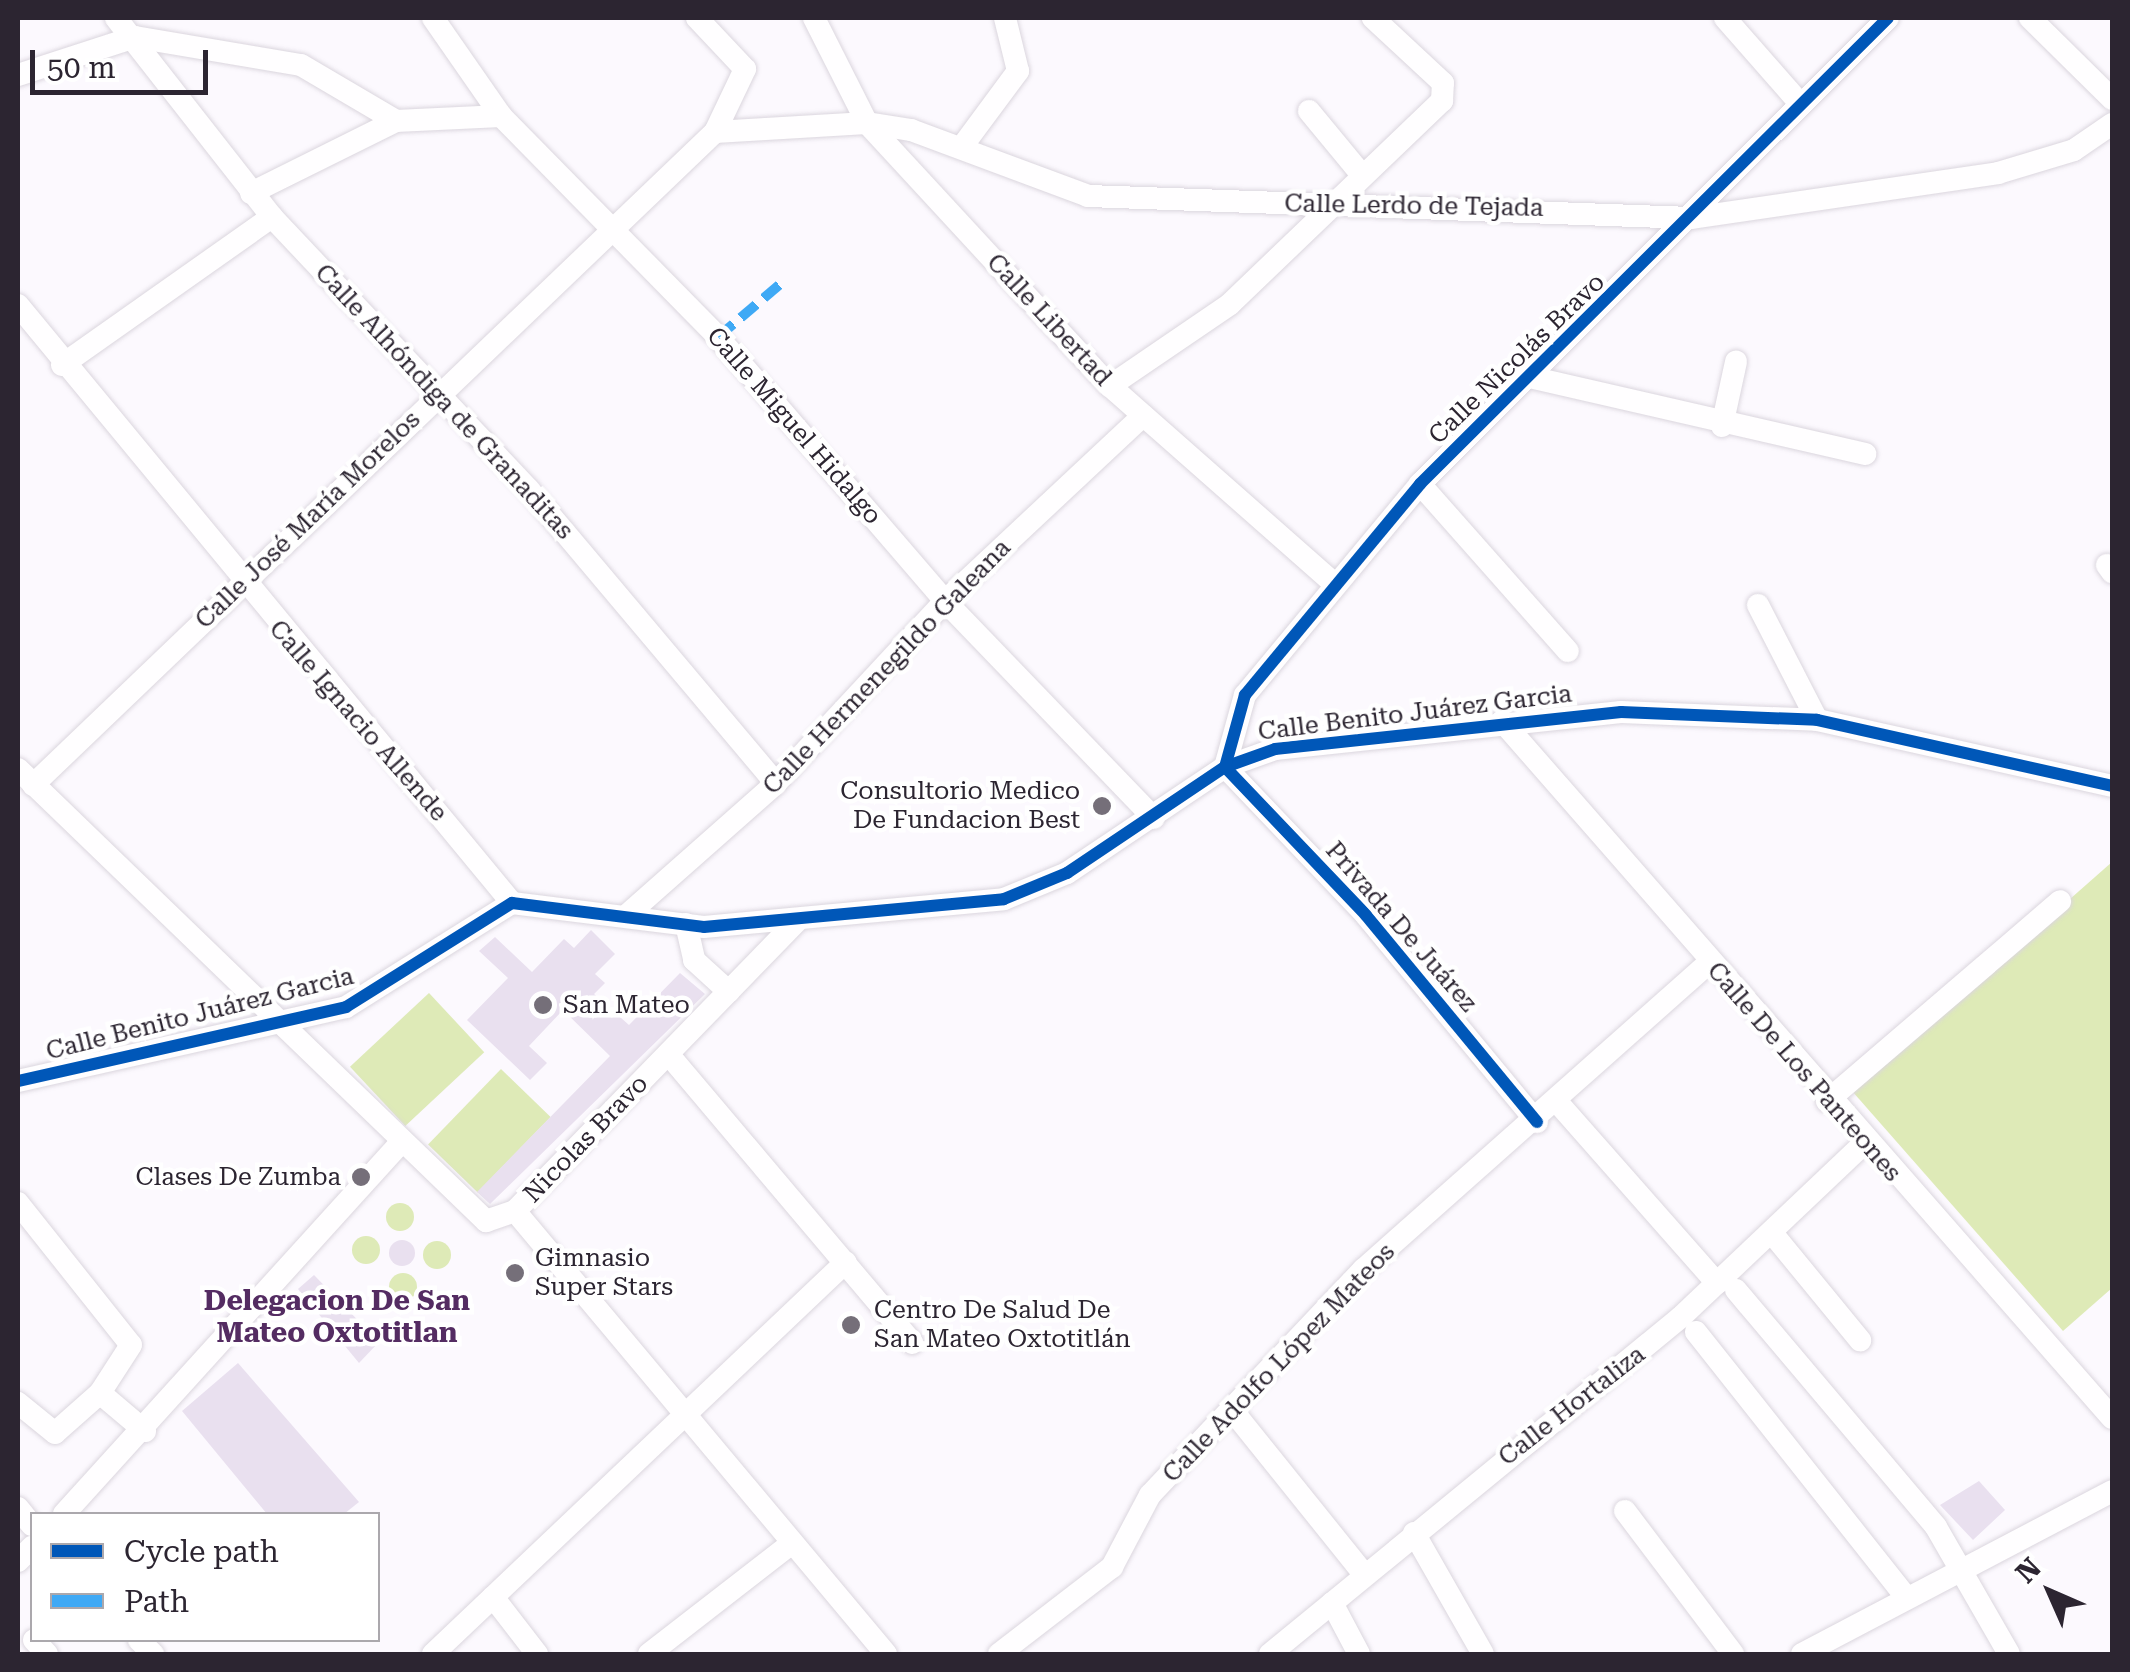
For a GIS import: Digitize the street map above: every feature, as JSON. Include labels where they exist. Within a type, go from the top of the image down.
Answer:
[{"type":"street","name":"Calle Alhóndiga de Granaditas","points":[[116,18],[272,217],[440,395],[776,783]]},
{"type":"street","name":"Calle Miguel Hidalgo","points":[[433,18],[502,116],[612,228],[944,601],[1154,818]]},
{"type":"street","points":[[697,18],[744,69],[715,132]]},
{"type":"street","points":[[964,144],[1018,71],[1005,18]]},
{"type":"street","points":[[1110,386],[1230,304],[1446,88],[1373,18]]},
{"type":"street","points":[[1725,18],[1797,100]]},
{"type":"street","name":"Calle Nicolás Bravo","points":[[1226,767],[1245,694],[1332,582],[1420,484],[1534,378],[1691,218],[1797,100],[1888,18]]},
{"type":"street","points":[[2030,18],[2112,98]]},
{"type":"street","name":"Calle Libertad","points":[[821,21],[867,123],[1110,386],[1332,582]]},
{"type":"street","points":[[18,76],[135,38],[301,65],[343,82],[396,121]]},
{"type":"street","points":[[1309,111],[1362,174]]},
{"type":"street","points":[[252,193],[396,121],[502,116]]},
{"type":"street","name":"Calle Lerdo de Tejada","points":[[715,132],[867,123],[964,144],[1028,179],[1088,196],[1691,218],[1998,174],[2074,150],[2112,124]]},
{"type":"street","name":"Calle José María Morelos","points":[[25,777],[240,584],[715,132]]},
{"type":"street","points":[[62,365],[272,217]]},
{"type":"street","name":"Calle Ignacio Allende","points":[[18,305],[240,584],[512,903]]},
{"type":"street","points":[[1722,426],[1736,362]]},
{"type":"street","points":[[1534,378],[1722,426],[1865,454]]},
{"type":"street","name":"Calle Hermenegildo Galeana","points":[[628,915],[776,783],[944,601],[1143,416]]},
{"type":"street","points":[[1420,484],[1568,651]]},
{"type":"street","points":[[1758,605],[1817,720]]},
{"type":"street","name":"Calle Benito Juárez Garcia","points":[[18,1081],[370,996],[512,903],[686,924],[796,921],[1036,890],[1154,818],[1226,767],[1275,749],[1621,712],[1817,720],[2112,786]]},
{"type":"street","name":"Calle De Los Panteones","points":[[1502,722],[1863,1144],[2112,1418]]},
{"type":"street","name":"Privada De Juárez","points":[[1226,767],[1366,915],[1537,1122]]},
{"type":"street","name":"Nicolas Bravo","points":[[25,777],[277,1019],[476,1218],[516,1211],[796,921]]},
{"type":"street","points":[[1827,1101],[2060,900]]},
{"type":"street","points":[[686,924],[694,960],[729,992]]},
{"type":"street","name":"Calle Adolfo López Mateos","points":[[999,1654],[1112,1567],[1150,1495],[1364,1269],[1558,1104],[1710,962]]},
{"type":"street","points":[[669,1054],[912,1343]]},
{"type":"street","points":[[1558,1104],[1727,1286],[1963,1568],[2009,1654]]},
{"type":"street","points":[[66,1512],[145,1431],[400,1144]]},
{"type":"street","name":"Calle Hortaliza","points":[[1270,1654],[1414,1533],[1727,1286],[1772,1234],[1863,1144]]},
{"type":"street","points":[[18,1203],[130,1340],[100,1392],[55,1433],[18,1404]]},
{"type":"street","points":[[516,1211],[682,1418],[886,1654]]},
{"type":"street","points":[[1772,1234],[1860,1340]]},
{"type":"street","points":[[433,1654],[846,1262]]},
{"type":"street","points":[[1696,1332],[1905,1596]]},
{"type":"street","points":[[100,1392],[145,1431]]},
{"type":"street","points":[[1232,1410],[1364,1574]]},
{"type":"street","points":[[1802,1654],[1905,1596],[2112,1491]]},
{"type":"street","points":[[1625,1511],[1733,1654]]},
{"type":"street","points":[[1414,1533],[1482,1654]]},
{"type":"street","points":[[649,1654],[792,1544]]},
{"type":"street","points":[[492,1597],[537,1654]]},
{"type":"street","points":[[1332,1603],[1358,1654]]},
{"type":"green space","points":[[2112,862],[2112,1288],[2063,1331],[1852,1091]]},
{"type":"green space","points":[[429,993],[484,1052],[405,1126],[350,1067]]},
{"type":"green space","points":[[501,1069],[551,1117],[478,1192],[428,1145]]},
{"type":"green space","points":[[400,1203],[410,1207],[414,1217],[410,1227],[400,1231],[390,1227],[386,1217],[390,1207]]},
{"type":"green space","points":[[366,1236],[376,1240],[380,1250],[376,1260],[366,1264],[356,1260],[352,1250],[356,1240]]},
{"type":"green space","points":[[437,1241],[447,1245],[451,1255],[447,1265],[437,1269],[427,1265],[423,1255],[427,1245]]},
{"type":"green space","points":[[403,1273],[413,1277],[417,1287],[413,1297],[403,1301],[393,1297],[389,1287],[393,1277]]},
{"type":"building","points":[[591,930],[615,954],[595,974],[605,983],[594,994],[629,1025],[680,973],[705,994],[490,1204],[477,1192],[610,1056],[563,1010],[529,1046],[547,1063],[530,1080],[467,1020],[508,978],[479,951],[495,937],[532,972],[564,939],[574,948]]},
{"type":"building","points":[[402,1240],[411,1244],[415,1253],[411,1262],[402,1266],[393,1262],[389,1253],[393,1244]]},
{"type":"building","points":[[314,1275],[379,1342],[359,1363],[298,1289]]},
{"type":"building","points":[[238,1363],[359,1502],[346,1512],[265,1512],[182,1411]]},
{"type":"building","points":[[1979,1481],[2005,1510],[1973,1540],[1940,1505]]},
{"type":"marked path","points":[[718,337],[785,280]]},
{"type":"cycle path","points":[[1537,1122],[1366,915],[1225,767],[1245,695],[1420,484],[1888,18]]},
{"type":"cycle path","points":[[18,1081],[346,1007],[512,903],[704,927],[1004,899],[1067,873],[1225,767],[1275,749],[1621,712],[1817,720],[2112,786]]},
{"type":"place","name":"Consultorio Medico De Fundacion Best","points":[[1102,806]]},
{"type":"place","name":"San Mateo","points":[[543,1005]]},
{"type":"place","name":"Clases De Zumba","points":[[361,1177]]},
{"type":"place","name":"Gimnasio Super Stars","points":[[515,1273]]},
{"type":"place","name":"Centro De Salud De San Mateo Oxtotitlán","points":[[851,1325]]},
{"type":"district","name":"Delegacion De San Mateo Oxtotitlan","points":[[337,1317]]}]
